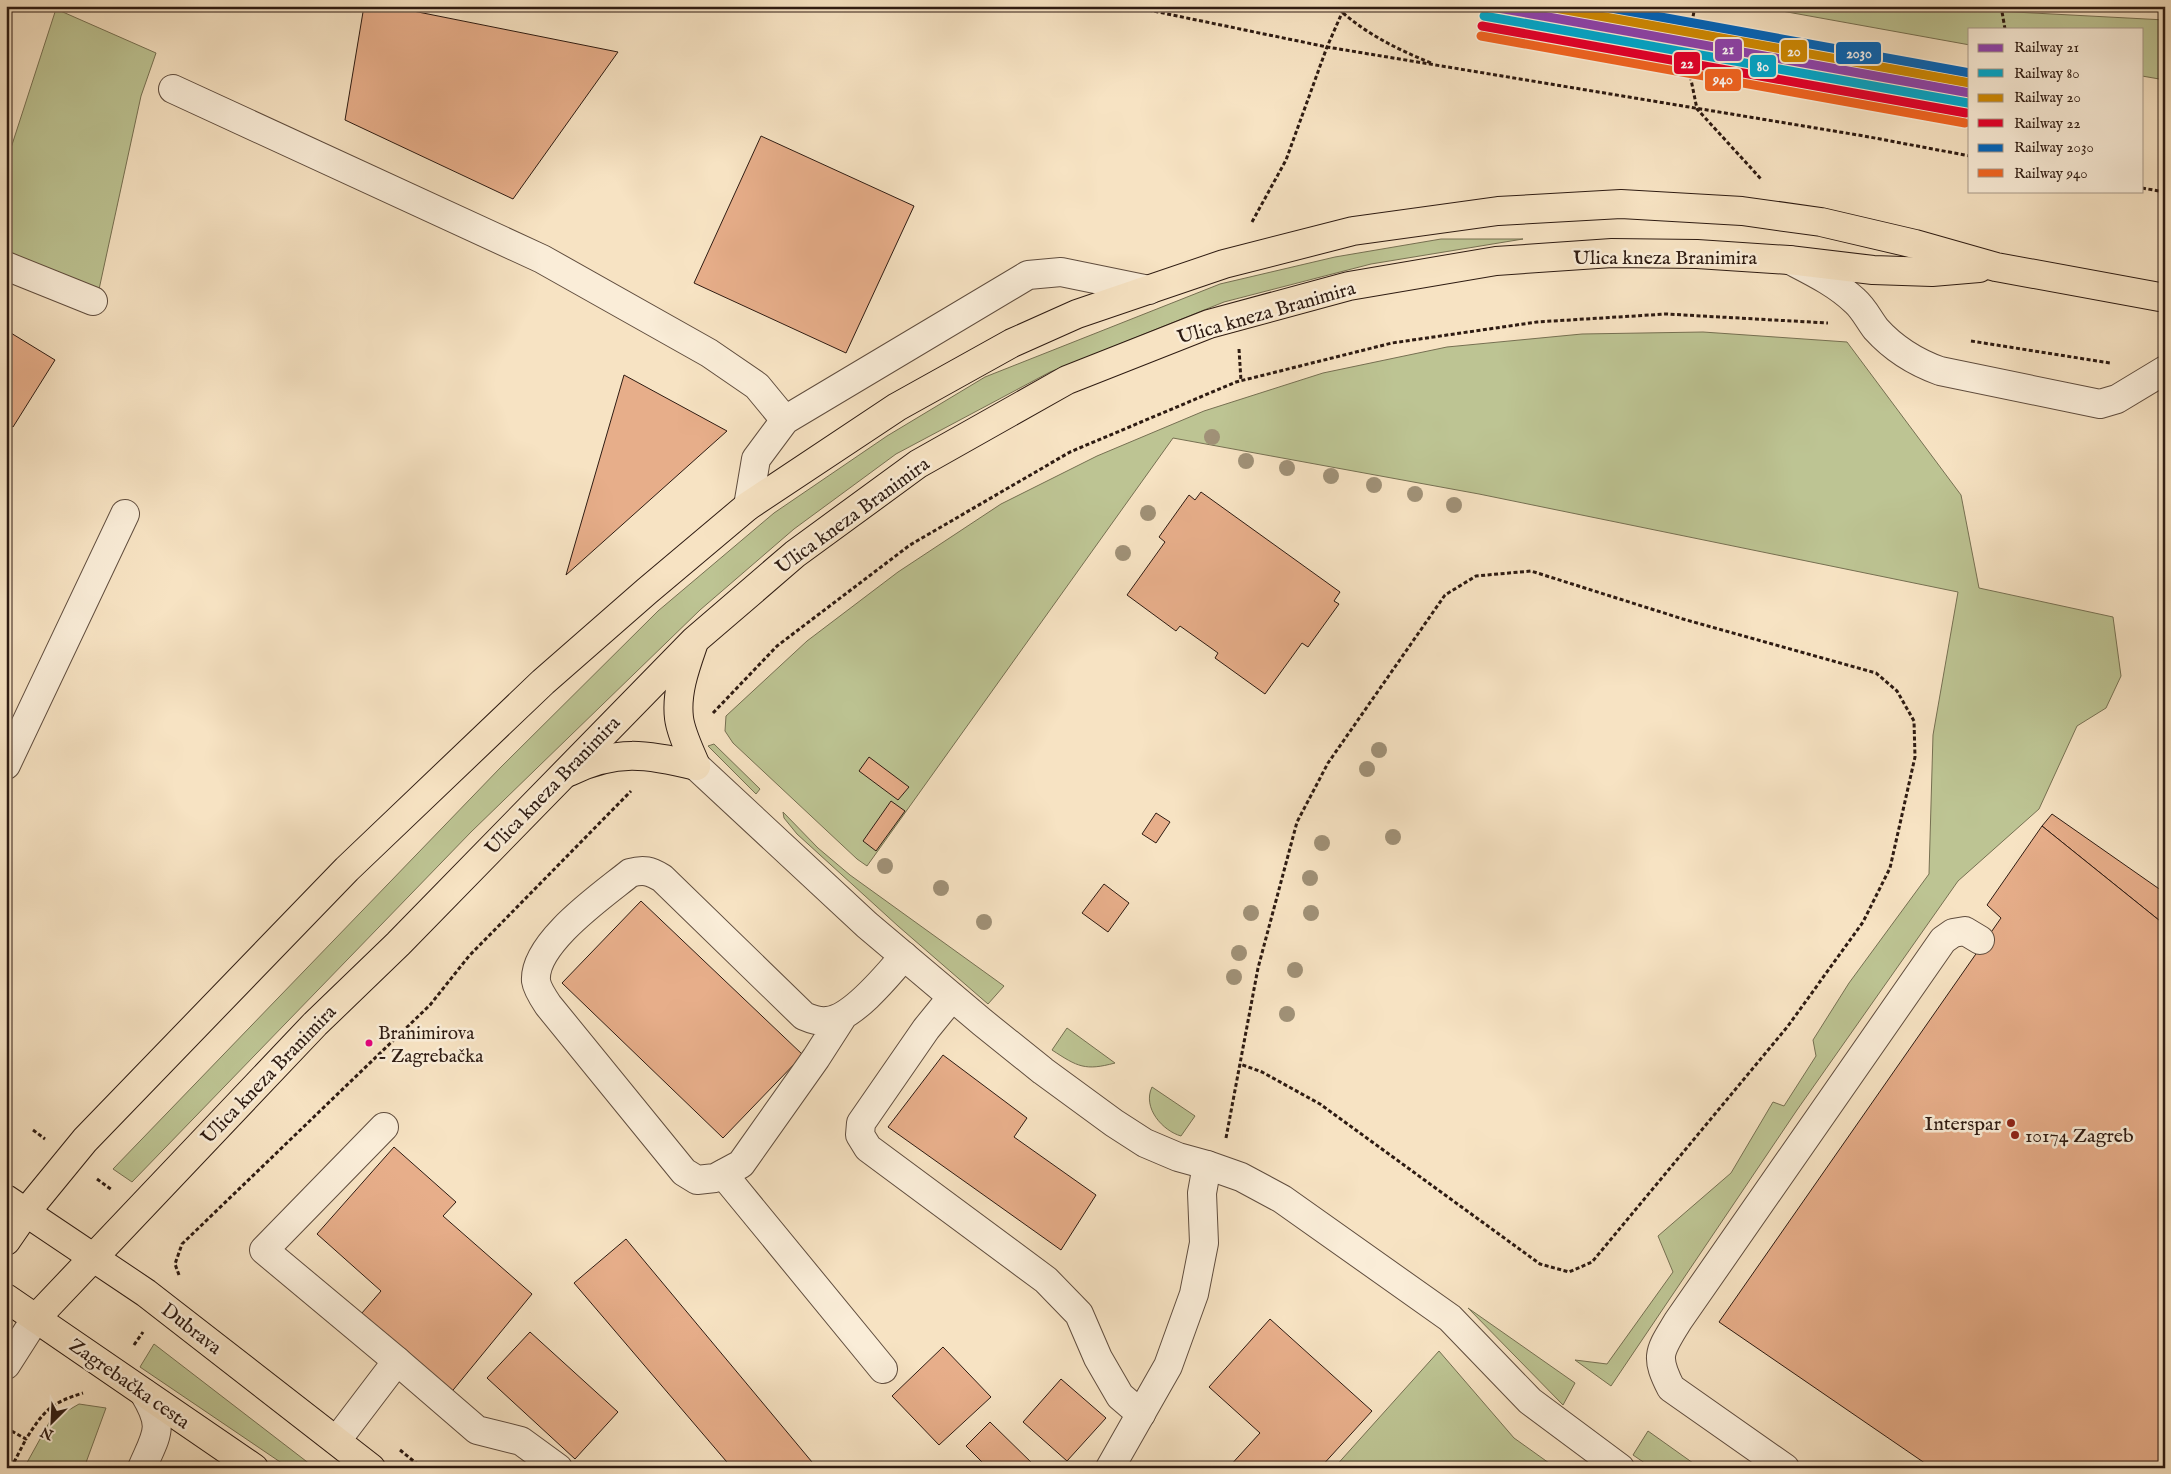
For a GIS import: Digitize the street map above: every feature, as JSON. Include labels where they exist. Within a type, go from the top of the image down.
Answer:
[{"type":"main road","name":"Ulica kneza Branimira","points":[[6,1241],[16,1205],[85,1140],[347,869],[544,682],[646,591],[748,506],[897,408],[1012,343],[1077,314],[1240,260],[1353,231],[1498,211],[1621,204],[1742,211],[1821,222],[1915,244],[1996,267],[2165,298]]},
{"type":"main road","name":"Ulica kneza Branimira","points":[[36,1318],[315,1024],[398,944],[559,777],[695,640],[794,554],[918,464],[1067,380],[1209,324],[1237,316],[1349,286],[1496,261],[1612,253],[1697,254],[1789,260],[1873,270],[1932,272],[1996,267]]},
{"type":"main road","points":[[695,640],[683,673],[678,701],[679,719],[696,766]]},
{"type":"main road","points":[[559,777],[591,762],[615,756],[640,755],[662,757],[696,766]]},
{"type":"main road","name":"Dubrava","points":[[16,1205],[146,1293],[371,1468]]},
{"type":"main road","name":"Zagrebačka cesta","points":[[6,1298],[254,1468]]},
{"type":"street","points":[[173,88],[542,259],[709,352],[757,386],[785,420]]},
{"type":"street","points":[[1789,260],[1831,282],[1856,302],[1876,329],[1901,352],[1920,364],[1940,371],[2100,404],[2117,399],[2165,370]]},
{"type":"street","points":[[6,266],[93,301]]},
{"type":"street","points":[[748,506],[756,459],[785,420],[1028,275],[1061,272],[1150,290]]},
{"type":"street","points":[[6,765],[125,514]]},
{"type":"street","points":[[696,766],[867,924],[952,997],[1043,1071],[1114,1123],[1145,1143],[1178,1157],[1242,1177],[1282,1199],[1450,1318],[1530,1401],[1620,1468]]},
{"type":"street","points":[[843,1016],[827,1021],[804,1016],[662,878],[649,870],[630,873],[562,930],[546,950],[540,963],[536,982],[548,1005],[684,1172],[697,1180],[715,1178],[741,1164],[816,1058],[843,1016],[874,989],[904,956]]},
{"type":"street","points":[[1785,1468],[1671,1388],[1661,1369],[1662,1349],[1678,1321],[1944,940],[1953,933],[1965,931],[1980,940]]},
{"type":"street","points":[[952,997],[926,1029],[861,1123],[860,1135],[868,1148],[1046,1280],[1080,1314],[1098,1358],[1120,1396],[1142,1414]]},
{"type":"street","points":[[384,1127],[264,1250],[476,1430],[521,1441],[558,1468]]},
{"type":"street","points":[[1110,1468],[1168,1366],[1194,1294],[1204,1243],[1202,1193],[1214,1167]]},
{"type":"street","points":[[723,1174],[883,1369]]},
{"type":"street","name":"Ulica kneza Branimira","points":[[6,1364],[36,1318]]},
{"type":"street","points":[[337,1440],[397,1361]]},
{"type":"street","points":[[142,1468],[158,1431],[152,1406],[144,1393]]},
{"type":"path","points":[[1129,6],[1327,47],[1864,136],[1968,156]]},
{"type":"path","points":[[1240,260],[1252,221],[1286,160],[1327,47],[1343,13],[1344,6]]},
{"type":"path","points":[[1695,6],[1686,55],[1697,109],[1766,184]]},
{"type":"path","points":[[2001,6],[2005,28]]},
{"type":"path","points":[[1343,13],[1363,30],[1395,48],[1438,66]]},
{"type":"path","points":[[2144,188],[2165,192]]},
{"type":"path","points":[[708,718],[777,646],[910,545],[1070,452],[1241,381],[1392,343],[1537,322],[1666,314],[1833,323]]},
{"type":"path","points":[[1237,316],[1241,381]]},
{"type":"path","points":[[1962,339],[2118,364]]},
{"type":"path","points":[[1214,1167],[1240,1064],[1258,968],[1297,822],[1328,763],[1445,594],[1476,576],[1531,571],[1683,620],[1876,673],[1897,691],[1914,721],[1915,757],[1890,868],[1863,922],[1788,1026],[1592,1262],[1569,1272],[1540,1264],[1320,1104],[1262,1072],[1240,1064]]},
{"type":"path","points":[[180,1281],[175,1264],[182,1244],[430,1006],[469,956],[633,789]]},
{"type":"path","points":[[99,1180],[118,1195]]},
{"type":"path","points":[[10,1468],[40,1416],[61,1400],[86,1392]]},
{"type":"path","points":[[6,1428],[26,1439]]},
{"type":"path","points":[[399,1449],[422,1468]]},
{"type":"green space","points":[[1754,6],[1901,6],[2165,20],[2165,80],[2144,76],[2144,28],[1968,28],[1968,45]]},
{"type":"green space","points":[[56,9],[156,53],[141,96],[98,294],[6,256],[6,153],[9,154]]},
{"type":"green space","points":[[1441,239],[1523,239],[1371,264],[1224,302],[1050,372],[896,454],[794,529],[700,610],[471,832],[132,1182],[113,1169],[500,768],[658,611],[774,513],[887,436],[985,377],[1220,284],[1335,257]]},
{"type":"green space","points":[[1703,332],[1847,342],[1961,495],[1979,588],[2113,617],[2121,676],[2106,708],[2077,726],[2039,809],[1958,881],[1797,1110],[1611,1386],[1575,1360],[1607,1364],[1673,1272],[1658,1236],[1731,1173],[1773,1102],[1784,1106],[1816,1056],[1813,1040],[1849,983],[1929,874],[1933,735],[1958,592],[1479,494],[1173,438],[867,866],[857,859],[733,743],[725,731],[726,716],[807,641],[898,572],[1001,504],[1097,456],[1204,411],[1323,373],[1447,347],[1582,334]]},
{"type":"green space","points":[[714,744],[760,789],[756,794],[708,746]]},
{"type":"green space","points":[[783,812],[818,848],[850,875],[1004,986],[988,1004],[898,926],[797,834],[784,818]]},
{"type":"green space","points":[[1067,1028],[1115,1063],[1096,1067],[1082,1066],[1075,1064],[1052,1050]]},
{"type":"green space","points":[[1152,1087],[1195,1116],[1181,1136],[1167,1129],[1156,1118],[1150,1103]]},
{"type":"green space","points":[[1468,1308],[1575,1383],[1563,1405]]},
{"type":"green space","points":[[154,1344],[315,1468],[289,1468],[140,1367]]},
{"type":"green space","points":[[1439,1351],[1514,1438],[1556,1468],[1334,1468]]},
{"type":"green space","points":[[79,1404],[106,1408],[84,1468],[24,1468],[50,1421]]},
{"type":"green space","points":[[1648,1431],[1700,1468],[1652,1468],[1633,1455]]},
{"type":"building","points":[[364,6],[388,6],[618,52],[513,199],[345,120]]},
{"type":"building","points":[[761,136],[914,206],[846,353],[694,283]]},
{"type":"building","points":[[6,330],[55,360],[13,427],[6,423]]},
{"type":"building","points":[[624,375],[727,431],[566,575]]},
{"type":"building","points":[[1201,492],[1340,592],[1334,601],[1339,604],[1308,647],[1302,643],[1265,694],[1215,658],[1218,653],[1180,626],[1176,631],[1127,595],[1165,542],[1159,537],[1189,495],[1195,500]]},
{"type":"building","points":[[869,757],[909,787],[898,800],[859,771]]},
{"type":"building","points":[[891,801],[905,811],[876,851],[863,841]]},
{"type":"building","points":[[1156,813],[1170,822],[1156,843],[1142,834]]},
{"type":"building","points":[[2052,814],[2165,893],[2165,925],[2042,826]]},
{"type":"building","name":"Interspar","points":[[2042,826],[2165,925],[2165,1468],[1932,1468],[1719,1322],[2001,918],[1987,905]]},
{"type":"building","points":[[1104,884],[1129,903],[1108,932],[1082,913]]},
{"type":"building","points":[[641,901],[803,1055],[723,1138],[562,983]]},
{"type":"building","points":[[943,1055],[1027,1118],[1014,1137],[1096,1195],[1061,1250],[888,1127]]},
{"type":"building","points":[[394,1147],[456,1202],[443,1216],[532,1294],[449,1395],[355,1321],[381,1291],[317,1234]]},
{"type":"building","points":[[626,1239],[817,1468],[732,1468],[574,1283]]},
{"type":"building","points":[[1270,1319],[1372,1411],[1320,1468],[1228,1468],[1260,1433],[1209,1387]]},
{"type":"building","points":[[530,1332],[618,1412],[575,1459],[487,1378]]},
{"type":"building","points":[[943,1347],[991,1397],[939,1445],[892,1396]]},
{"type":"building","points":[[1061,1379],[1106,1418],[1067,1461],[1023,1422]]},
{"type":"building","points":[[990,1422],[1037,1468],[988,1468],[966,1446]]},
{"type":"railway","points":[[2156,6],[2165,7]]},
{"type":"rail line","name":"21","points":[[1487,6],[1968,93]]},
{"type":"rail line","name":"20","points":[[1544,6],[1968,83]]},
{"type":"rail line","name":"2030","points":[[1600,6],[1968,73]]},
{"type":"rail line","name":"80","points":[[1484,16],[1968,103]]},
{"type":"rail line","name":"22","points":[[1482,26],[1966,113]]},
{"type":"rail line","name":"940","points":[[1481,36],[1965,123]]},
{"type":"place","name":"Branimirova - Zagrebačka","points":[[369,1043]]},
{"type":"place","name":"Interspar","points":[[2011,1123]]},
{"type":"place","name":"10174 Zagreb","points":[[2015,1135]]}]
